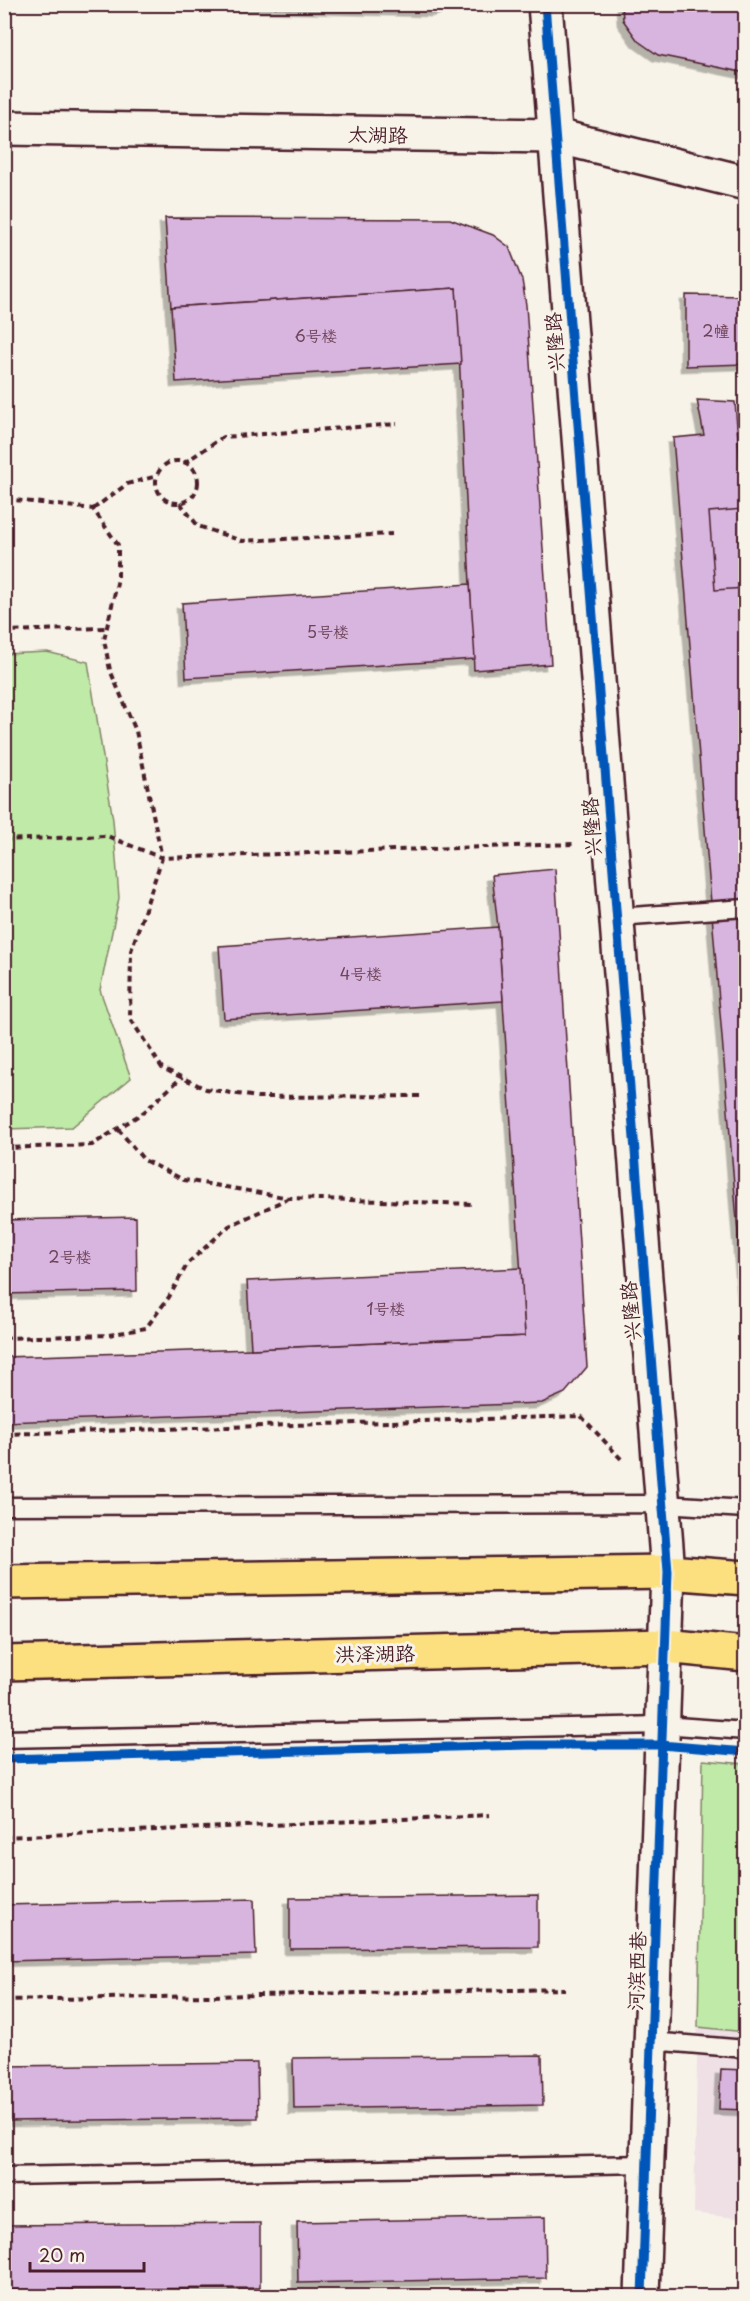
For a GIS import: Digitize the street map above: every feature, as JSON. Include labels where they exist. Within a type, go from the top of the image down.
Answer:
[{"type":"main road","points":[[4,1582],[668,1572],[746,1578]]},
{"type":"main road","name":"洪泽湖路","points":[[4,1663],[665,1646],[746,1654]]},
{"type":"street","name":"兴隆路","points":[[545,4],[668,1572],[665,1646]]},
{"type":"street","name":"太湖路","points":[[4,128],[556,136],[746,183]]},
{"type":"street","name":"河滨西巷","points":[[642,2296],[665,1646]]},
{"type":"lane","points":[[617,917],[746,908]]},
{"type":"lane","points":[[4,1506],[663,1504],[746,1509]]},
{"type":"lane","points":[[4,1739],[662,1725],[746,1731]]},
{"type":"lane","points":[[651,2041],[746,2049]]},
{"type":"lane","points":[[4,2176],[647,2164]]},
{"type":"path","points":[[184,462],[194,471],[198,484],[193,496],[180,503],[173,503],[160,496],[156,482],[157,476],[165,465],[171,462],[184,462],[223,437],[398,424]]},
{"type":"path","points":[[6,499],[93,509],[127,484],[157,476]]},
{"type":"path","points":[[4,489],[6,499],[4,506]]},
{"type":"path","points":[[180,503],[198,526],[242,541],[393,534]]},
{"type":"path","points":[[93,509],[118,545],[118,579],[104,640],[110,670],[136,731],[162,858],[131,951],[130,1018],[162,1068],[206,1089],[257,1097],[420,1096]]},
{"type":"path","points":[[4,631],[106,628]]},
{"type":"path","points":[[4,840],[107,836],[162,858],[611,842]]},
{"type":"path","points":[[4,1149],[92,1145],[144,1112],[182,1077]]},
{"type":"path","points":[[118,1129],[144,1160],[184,1180],[290,1198],[473,1203]]},
{"type":"path","points":[[4,1338],[109,1335],[146,1328],[169,1297],[188,1263],[229,1226],[290,1198]]},
{"type":"path","points":[[4,1434],[581,1416],[663,1504]]},
{"type":"path","points":[[4,1837],[490,1815]]},
{"type":"path","points":[[4,2000],[564,1989]]},
{"type":"shaded area","points":[[703,1760],[745,1764],[745,2219],[694,2213]]},
{"type":"green space","points":[[47,652],[88,662],[113,820],[119,898],[100,990],[131,1078],[72,1127],[5,1129],[5,654]]},
{"type":"green space","points":[[703,1760],[745,1764],[745,2032],[698,2027]]},
{"type":"building","points":[[129,4],[462,4],[437,11]]},
{"type":"building","points":[[622,4],[746,4],[746,73],[658,55],[638,41],[623,20]]},
{"type":"building","points":[[165,218],[450,219],[493,235],[509,247],[522,280],[526,305],[551,664],[474,670],[456,288],[171,307]]},
{"type":"building","points":[[456,288],[461,364],[176,382],[171,307]]},
{"type":"building","points":[[686,295],[746,296],[746,364],[686,366]]},
{"type":"building","points":[[697,400],[735,402],[746,537],[746,1331],[673,438],[704,435]]},
{"type":"building","points":[[746,509],[746,588],[715,590],[709,512]]},
{"type":"building","points":[[470,584],[475,659],[186,678],[182,603]]},
{"type":"building","points":[[555,869],[587,1367],[565,1393],[542,1403],[4,1422],[4,1357],[251,1349],[525,1336],[498,927],[492,875]]},
{"type":"building","points":[[498,927],[503,1001],[224,1019],[219,946]]},
{"type":"building","points":[[136,1217],[137,1291],[4,1294],[4,1220]]},
{"type":"building","points":[[521,1268],[525,1336],[251,1349],[247,1281]]},
{"type":"building","points":[[538,1895],[538,1947],[290,1949],[290,1898]]},
{"type":"building","points":[[254,1899],[256,1955],[4,1961],[4,1905]]},
{"type":"building","points":[[542,2055],[543,2105],[294,2109],[293,2058]]},
{"type":"building","points":[[257,2063],[258,2118],[4,2121],[4,2066]]},
{"type":"building","points":[[721,2069],[746,2070],[746,2110],[719,2109]]},
{"type":"building","points":[[545,2217],[546,2278],[298,2283],[297,2222]]},
{"type":"building","points":[[260,2223],[260,2288],[4,2290],[4,2225]]},
{"type":"cycle path","points":[[545,4],[668,1572],[642,2296]]},
{"type":"cycle path","points":[[4,1759],[528,1745],[661,1745],[746,1752]]}]
